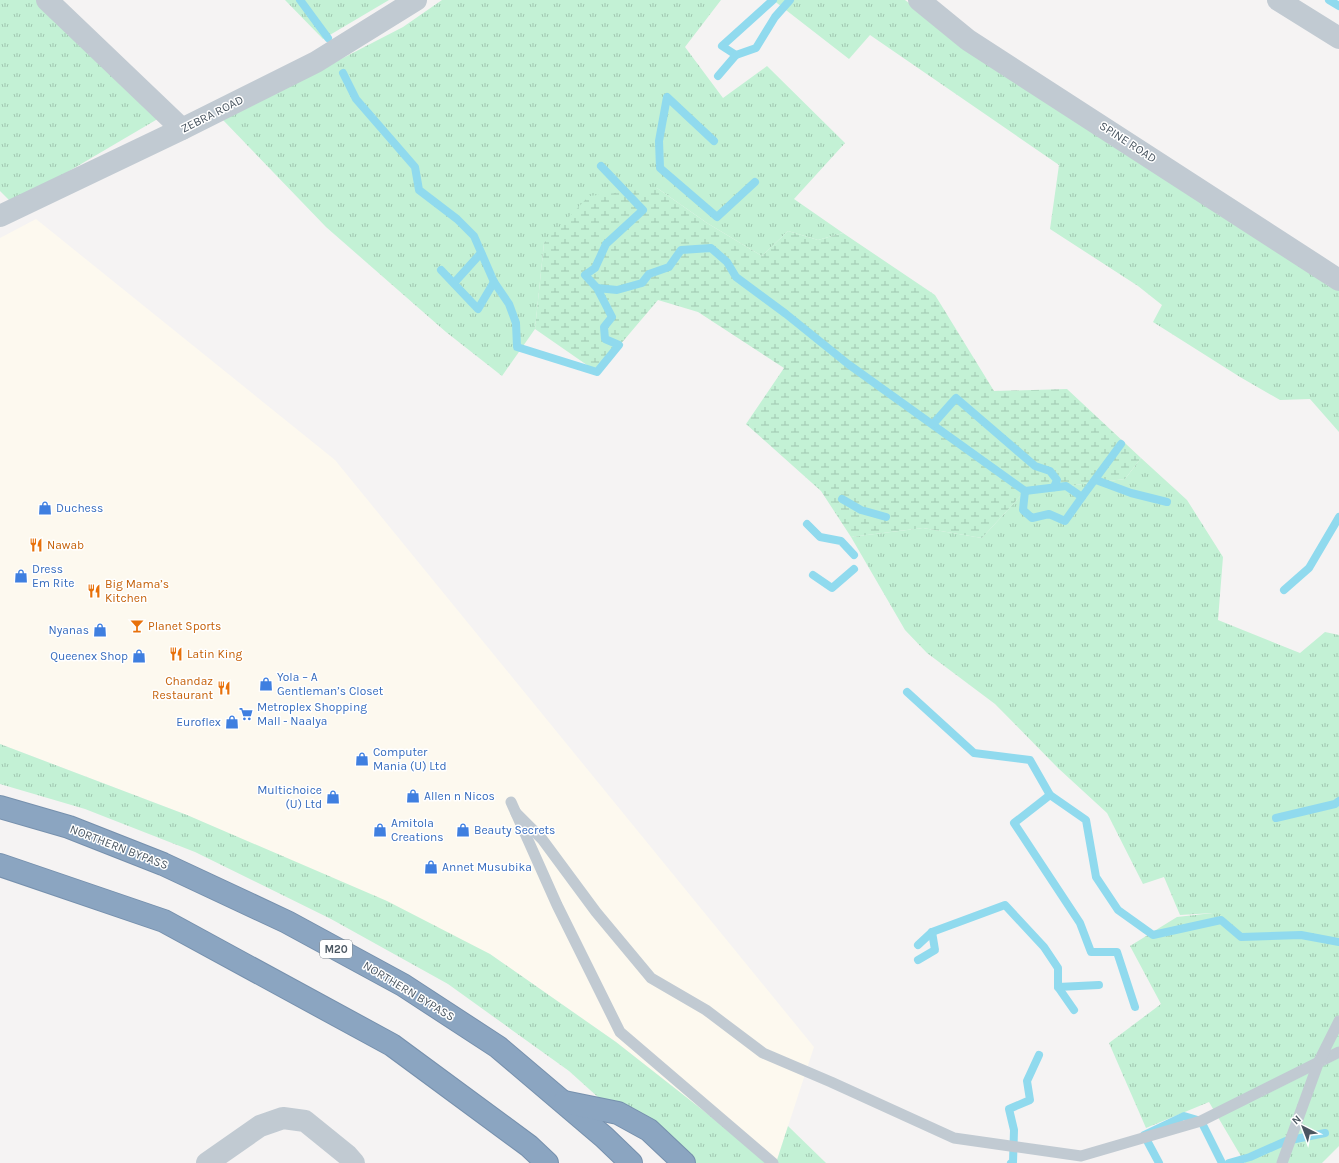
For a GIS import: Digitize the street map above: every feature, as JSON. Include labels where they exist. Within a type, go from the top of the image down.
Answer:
[{"type":"highway","name":"NORTHERN BYPASS","points":[[0,807],[69,827],[163,864],[287,922],[403,985],[498,1047],[604,1137],[631,1163]]},
{"type":"highway","points":[[0,865],[164,921],[392,1045],[532,1154],[548,1163]]},
{"type":"highway","points":[[561,1101],[618,1113],[648,1130],[684,1163]]},
{"type":"street","points":[[47,0],[182,129]]},
{"type":"street","name":"ZEBRA ROAD","points":[[0,216],[182,129],[316,62],[416,0]]},
{"type":"street","name":"SPINE ROAD","points":[[919,0],[968,40],[1339,280]]},
{"type":"street","points":[[1278,0],[1339,38]]},
{"type":"street","points":[[207,1163],[260,1126],[283,1118],[305,1121],[347,1155],[354,1163]]},
{"type":"lane","points":[[511,802],[557,905],[620,1032],[773,1163]]},
{"type":"lane","points":[[516,813],[542,840],[596,912],[651,978],[706,1010],[763,1053],[954,1138],[1081,1156],[1201,1121],[1339,1052]]},
{"type":"lane","points":[[1282,1163],[1319,1061],[1339,1021]]},
{"type":"shaded area","points":[[36,219],[335,460],[814,1047],[776,1163],[770,1163],[616,1042],[490,954],[187,815],[0,744],[0,238]]},
{"type":"green space","points":[[0,0],[41,0],[161,117],[13,204],[0,191]]},
{"type":"green space","points":[[285,0],[389,0],[323,39]]},
{"type":"green space","points":[[442,0],[721,0],[685,47],[723,98],[767,66],[845,143],[794,199],[843,233],[818,240],[788,231],[762,256],[707,223],[657,188],[544,243],[535,329],[502,376],[446,332],[326,227],[223,120],[403,27]]},
{"type":"green space","points":[[773,0],[905,0],[1005,75],[1339,286],[1339,432],[1310,399],[1280,400],[1240,377],[1153,322],[1162,305],[1138,286],[1050,229],[1059,165],[870,35],[849,59]]},
{"type":"green space","points":[[657,188],[707,223],[762,256],[788,231],[818,240],[843,233],[935,295],[994,391],[1067,389],[1141,458],[1125,479],[1025,491],[982,538],[923,528],[851,537],[821,491],[746,424],[784,368],[698,312],[658,300],[597,372],[535,329],[544,243],[589,196]]},
{"type":"green space","points":[[1141,458],[1187,500],[1223,557],[1218,620],[1300,653],[1325,632],[1339,635],[1339,1146],[1322,1163],[1245,1163],[1209,1102],[1146,1128],[1109,1043],[1161,1004],[1130,946],[1177,917],[1213,913],[1180,915],[1164,877],[1143,884],[1107,813],[1058,768],[995,704],[927,653],[905,630],[851,537],[923,528],[982,538],[1025,491],[1125,479]]},
{"type":"green space","points":[[0,744],[187,815],[387,901],[490,954],[616,1042],[770,1163],[671,1163],[569,1071],[448,984],[331,919],[195,852],[85,809],[0,784]]},
{"type":"green space","points":[[788,1126],[826,1163],[776,1163]]},
{"type":"waterway","points":[[300,0],[328,38]]},
{"type":"waterway","points":[[736,55],[722,46],[773,0]]},
{"type":"waterway","points":[[718,76],[736,55],[756,48],[775,17],[790,0]]},
{"type":"waterway","points":[[1329,0],[1339,6]]},
{"type":"waterway","points":[[343,73],[356,99],[415,167],[419,190],[457,219],[474,236],[494,282],[509,304],[516,323],[517,347],[597,372],[619,345],[605,339],[604,327],[612,317],[597,288],[617,290],[642,283],[649,274],[669,267],[681,250],[711,248],[727,262],[736,277],[786,314],[848,364],[1025,491],[1023,510],[1032,518],[1049,514],[1065,521],[1082,497],[1066,486],[1025,491]]},
{"type":"waterway","points":[[714,141],[667,97],[659,141],[660,168],[717,217],[755,182]]},
{"type":"waterway","points":[[597,288],[585,275],[595,268],[606,244],[643,210],[601,166]]},
{"type":"waterway","points":[[454,283],[481,253]]},
{"type":"waterway","points":[[441,270],[478,309],[494,282]]},
{"type":"waterway","points":[[933,424],[956,398],[1035,466],[1050,471],[1057,480],[1054,487]]},
{"type":"waterway","points":[[1082,497],[1121,444]]},
{"type":"waterway","points":[[1096,480],[1131,493],[1167,502]]},
{"type":"waterway","points":[[842,499],[861,510],[886,517]]},
{"type":"waterway","points":[[1284,590],[1309,568],[1339,517]]},
{"type":"waterway","points":[[807,524],[820,537],[841,541],[854,555]]},
{"type":"waterway","points":[[813,575],[832,588],[854,569]]},
{"type":"waterway","points":[[907,692],[974,753],[1030,760],[1050,795],[1086,820],[1096,877],[1118,910],[1153,935],[1221,920],[1241,937],[1301,935],[1339,942]]},
{"type":"waterway","points":[[1050,795],[1014,823],[1080,923],[1091,952],[1117,952],[1135,1007]]},
{"type":"waterway","points":[[1276,818],[1335,804],[1339,801]]},
{"type":"waterway","points":[[918,945],[932,932],[1005,905],[1044,947],[1058,968],[1058,987],[1074,1010]]},
{"type":"waterway","points":[[918,960],[935,950],[932,932]]},
{"type":"waterway","points":[[1058,987],[1099,985]]},
{"type":"waterway","points":[[1011,1163],[1013,1162],[1014,1130],[1009,1109],[1030,1100],[1027,1081],[1039,1055]]},
{"type":"waterway","points":[[1159,1163],[1144,1135],[1184,1116],[1201,1121],[1222,1163]]},
{"type":"waterway","points":[[1229,1163],[1250,1157],[1286,1141],[1325,1133]]},
{"type":"place","name":"Duchess","points":[[45,508]]},
{"type":"place","name":"Nawab","points":[[36,545]]},
{"type":"place","name":"Dress Em Rite","points":[[21,576]]},
{"type":"place","name":"Big Mama’s Kitchen","points":[[94,591]]},
{"type":"place","name":"Planet Sports","points":[[137,626]]},
{"type":"place","name":"Nyanas","points":[[100,630]]},
{"type":"place","name":"Latin King","points":[[176,654]]},
{"type":"place","name":"Queenex Shop","points":[[139,656]]},
{"type":"place","name":"Yola – A Gentleman’s Closet","points":[[266,684]]},
{"type":"place","name":"Chandaz Restaurant","points":[[224,688]]},
{"type":"place","name":"Metroplex Shopping Mall - Naalya","points":[[246,714]]},
{"type":"place","name":"Euroflex","points":[[232,722]]},
{"type":"place","name":"Computer Mania (U) Ltd","points":[[362,759]]},
{"type":"place","name":"Allen n Nicos","points":[[413,796]]},
{"type":"place","name":"Multichoice (U) Ltd","points":[[333,797]]},
{"type":"place","name":"Amitola Creations","points":[[380,830]]},
{"type":"place","name":"Beauty Secrets","points":[[463,830]]},
{"type":"place","name":"Annet Musubika","points":[[431,867]]}]
